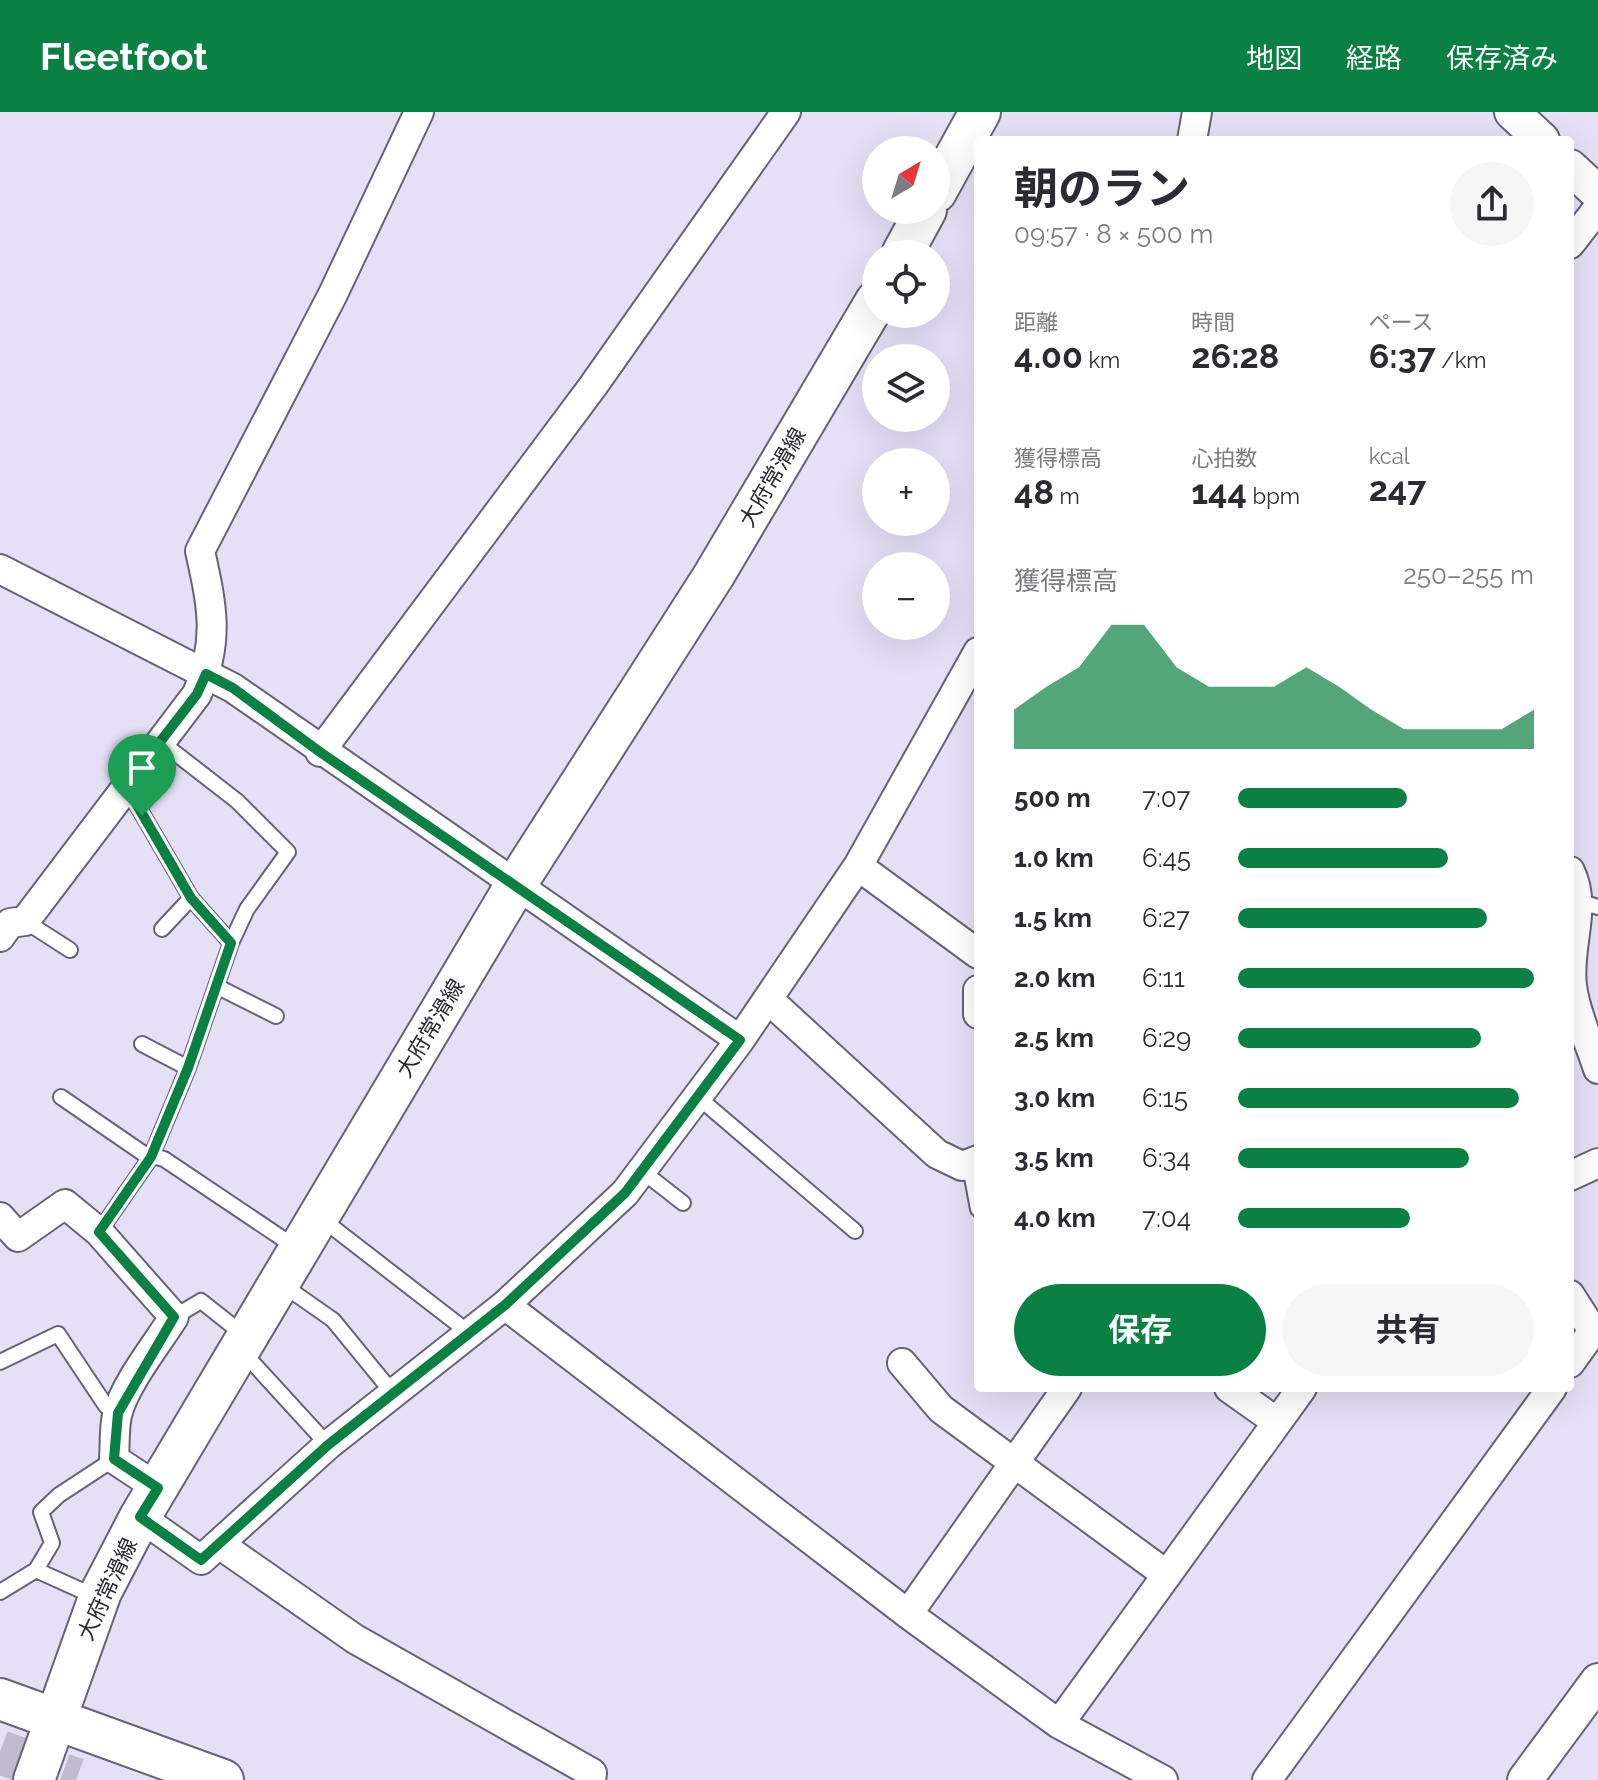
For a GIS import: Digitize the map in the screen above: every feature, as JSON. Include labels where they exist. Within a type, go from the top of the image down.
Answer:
[{"type":"main road","points":[[950,167],[980,112]]},
{"type":"main road","name":"大府常滑線","points":[[34,1780],[99,1598],[149,1503],[515,886],[714,575],[862,325]]},
{"type":"main road","points":[[0,1699],[223,1780]]},
{"type":"street","points":[[0,937],[10,923],[25,921],[197,694],[206,674],[214,611],[200,551],[333,294],[419,112]]},
{"type":"street","points":[[1193,136],[1197,112]]},
{"type":"street","points":[[1512,112],[1538,136]]},
{"type":"street","points":[[320,752],[593,386],[775,116]]},
{"type":"street","points":[[1574,171],[1598,193]]},
{"type":"street","points":[[1574,239],[1598,208]]},
{"type":"street","points":[[0,569],[233,688],[320,752],[740,1040]]},
{"type":"street","points":[[0,1217],[18,1237],[65,1204],[99,1232],[174,1317],[118,1413],[114,1459],[201,1560],[328,1445],[505,1305],[625,1193],[699,1098],[769,1000],[858,866],[974,670]]},
{"type":"street","points":[[858,866],[974,951]]},
{"type":"street","points":[[1574,878],[1589,904],[1575,918],[1574,941]]},
{"type":"street","points":[[1574,993],[1598,1069]]},
{"type":"street","points":[[769,1000],[937,1154],[970,1163]]},
{"type":"street","points":[[1574,1174],[1598,1163]]},
{"type":"street","points":[[1574,1301],[1593,1331],[1574,1357]]},
{"type":"street","points":[[505,1305],[908,1614],[1059,1724],[1163,1780]]},
{"type":"street","points":[[902,1363],[941,1409],[1167,1575]]},
{"type":"street","points":[[908,1614],[1064,1392]]},
{"type":"street","points":[[1235,1392],[1277,1422]]},
{"type":"street","points":[[1059,1724],[1299,1392]]},
{"type":"street","points":[[1267,1780],[1549,1392]]},
{"type":"street","points":[[219,1544],[355,1639],[592,1773],[591,1780]]},
{"type":"street","points":[[1525,1780],[1598,1681]]},
{"type":"lane","points":[[99,1232],[151,1157],[188,1068],[231,943],[247,909],[288,852],[237,801],[161,742]]},
{"type":"lane","points":[[126,786],[191,898],[231,943]]},
{"type":"lane","points":[[162,929],[191,898]]},
{"type":"lane","points":[[25,921],[70,950]]},
{"type":"lane","points":[[216,986],[276,1016]]},
{"type":"lane","points":[[142,1044],[188,1068]]},
{"type":"lane","points":[[61,1097],[151,1157],[164,1159],[289,1266],[392,1392]]},
{"type":"lane","points":[[699,1098],[855,1231]]},
{"type":"lane","points":[[970,1163],[974,1188]]},
{"type":"lane","points":[[642,1171],[683,1203]]},
{"type":"lane","points":[[318,1216],[468,1332]]},
{"type":"lane","points":[[174,1317],[201,1301],[243,1343],[254,1360],[328,1445]]},
{"type":"lane","points":[[0,1362],[58,1334],[106,1406],[118,1413]]},
{"type":"lane","points":[[0,1592],[36,1570],[52,1543],[41,1512],[59,1495],[114,1459]]},
{"type":"lane","points":[[36,1570],[99,1598]]},
{"type":"tunnel","points":[[0,1752],[76,1780]]},
{"type":"route","points":[[206,674],[233,688],[320,752],[740,1040],[625,1193],[505,1305],[328,1445],[201,1560],[140,1517],[158,1488],[114,1459],[118,1413],[174,1317],[99,1232],[151,1157],[188,1068],[231,943],[191,898],[142,816],[126,786],[197,694],[206,674]]}]
